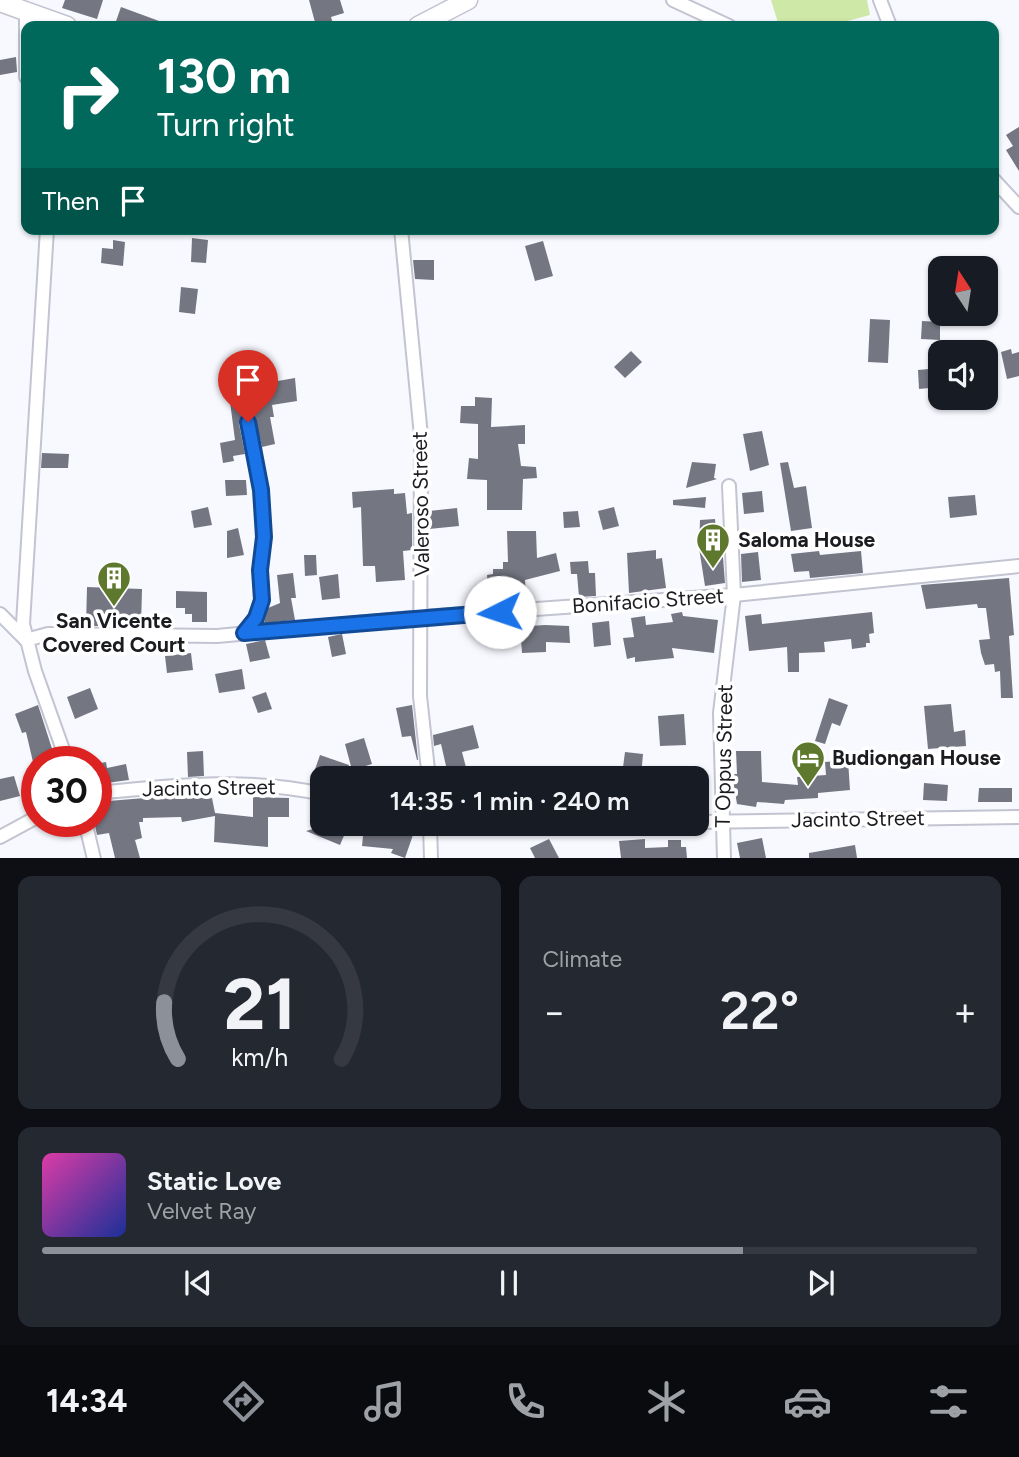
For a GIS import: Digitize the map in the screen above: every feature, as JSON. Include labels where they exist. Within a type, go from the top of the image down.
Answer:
[{"type":"main road","points":[[428,21],[468,0]]},
{"type":"main road","points":[[0,2],[52,21]]},
{"type":"street","points":[[673,0],[718,21]]},
{"type":"street","points":[[880,0],[888,21]]},
{"type":"street","points":[[26,12],[26,21]]},
{"type":"street","points":[[999,185],[1019,207]]},
{"type":"street","points":[[47,235],[23,624],[61,746]]},
{"type":"street","name":"Valeroso Street","points":[[402,235],[421,436],[420,696],[428,766]]},
{"type":"street","points":[[244,633],[256,618],[262,600],[260,570],[264,537],[261,490],[248,422]]},
{"type":"street","name":"T Oppus Street","points":[[724,858],[720,713],[734,595],[729,486]]},
{"type":"street","name":"Bonifacio Street","points":[[26,640],[48,634],[217,636],[422,617],[734,595],[1019,568]]},
{"type":"street","points":[[0,614],[26,640]]},
{"type":"street","name":"Jacinto Street","points":[[112,791],[187,784],[295,788],[310,791]]},
{"type":"street","name":"Jacinto Street","points":[[709,822],[1019,817]]},
{"type":"street","points":[[0,837],[21,826]]},
{"type":"street","points":[[430,836],[431,858]]},
{"type":"street","points":[[89,837],[94,858]]},
{"type":"green space","points":[[771,0],[867,0],[870,15],[848,21],[777,21]]},
{"type":"building","points":[[65,0],[103,0],[97,19],[62,8]]},
{"type":"building","points":[[309,0],[340,0],[344,13],[331,17],[332,21],[315,21]]},
{"type":"building","points":[[121,7],[159,21],[116,21]]},
{"type":"building","points":[[16,57],[17,72],[0,75],[0,60]]},
{"type":"building","points":[[1019,127],[1019,171],[1006,150],[1013,146],[1006,135]]},
{"type":"building","points":[[192,238],[208,240],[206,263],[191,262]]},
{"type":"building","points":[[113,240],[125,242],[123,266],[101,263],[102,248],[113,249]]},
{"type":"building","points":[[543,241],[553,276],[535,281],[525,246]]},
{"type":"building","points":[[413,260],[434,260],[434,280],[415,279]]},
{"type":"building","points":[[181,287],[198,289],[195,314],[179,312]]},
{"type":"building","points":[[870,319],[890,320],[888,363],[868,362]]},
{"type":"building","points":[[922,321],[928,321],[928,326],[940,326],[940,340],[921,339]]},
{"type":"building","points":[[1011,349],[1012,354],[1019,352],[1019,376],[1007,379],[1001,352]]},
{"type":"building","points":[[631,351],[642,362],[625,378],[614,367]]},
{"type":"building","points":[[928,369],[928,388],[919,389],[918,370]]},
{"type":"building","points":[[259,375],[266,383],[295,378],[297,401],[272,405],[274,417],[270,417],[275,444],[262,447],[255,417],[250,414],[243,415],[239,424],[245,454],[233,456],[234,461],[223,463],[220,443],[235,440],[229,394],[240,392]]},
{"type":"building","points":[[475,397],[492,398],[491,427],[525,425],[525,444],[518,444],[521,466],[536,467],[537,478],[523,479],[522,510],[487,510],[487,480],[467,479],[469,458],[478,459],[478,424],[460,423],[461,406],[475,406]]},
{"type":"building","points":[[762,431],[769,465],[750,471],[743,434]]},
{"type":"building","points":[[42,453],[69,454],[68,468],[41,468]]},
{"type":"building","points":[[692,462],[716,464],[714,478],[717,479],[686,488]]},
{"type":"building","points":[[788,462],[794,488],[806,486],[812,528],[791,531],[780,463]]},
{"type":"building","points":[[225,480],[246,480],[247,495],[226,496]]},
{"type":"building","points":[[394,489],[394,494],[405,493],[407,514],[412,513],[412,550],[403,551],[405,580],[376,582],[375,566],[363,566],[361,507],[353,508],[352,492]]},
{"type":"building","points":[[762,491],[764,512],[744,514],[742,493]]},
{"type":"building","points":[[975,495],[977,515],[950,518],[948,497]]},
{"type":"building","points":[[706,497],[705,508],[673,505],[673,500]]},
{"type":"building","points":[[208,507],[212,525],[194,528],[191,511]]},
{"type":"building","points":[[614,507],[619,526],[603,530],[598,511]]},
{"type":"building","points":[[457,508],[459,526],[429,529],[429,511]]},
{"type":"building","points":[[578,511],[580,527],[564,528],[563,512]]},
{"type":"building","points":[[715,519],[716,530],[711,530],[714,555],[723,557],[725,583],[705,586],[699,548],[700,520]]},
{"type":"building","points":[[238,528],[244,555],[227,558],[227,531]]},
{"type":"building","points":[[507,531],[536,531],[537,558],[556,553],[560,571],[525,580],[526,596],[504,596],[503,587],[488,587],[487,575],[493,574],[493,569],[503,569],[503,562],[508,562]]},
{"type":"building","points":[[656,550],[656,559],[662,558],[666,588],[629,593],[627,553]]},
{"type":"building","points":[[819,551],[820,555],[861,551],[863,573],[810,578],[809,571],[794,572],[791,554]]},
{"type":"building","points":[[758,552],[761,580],[742,582],[741,554]]},
{"type":"building","points":[[304,555],[316,555],[317,575],[305,576]]},
{"type":"building","points":[[588,561],[589,573],[595,573],[596,596],[579,597],[577,574],[571,574],[570,562]]},
{"type":"building","points":[[293,573],[296,598],[291,598],[295,620],[264,623],[268,608],[280,603],[277,575]]},
{"type":"building","points":[[338,574],[340,598],[322,600],[319,577]]},
{"type":"building","points":[[1009,578],[1014,635],[1009,636],[1013,698],[1001,698],[1000,671],[995,672],[994,664],[985,665],[981,653],[979,640],[990,639],[986,608],[978,608],[977,604],[926,609],[921,585]]},
{"type":"building","name":"San Vicente Covered Court","points":[[87,587],[142,589],[141,626],[86,626]]},
{"type":"building","points":[[176,591],[207,592],[207,622],[192,622],[192,614],[185,614],[185,608],[176,608]]},
{"type":"building","points":[[682,612],[683,616],[718,620],[714,653],[672,648],[674,658],[635,662],[635,657],[627,659],[623,638],[634,637],[631,618],[645,616],[646,625],[673,622],[671,614]]},
{"type":"building","points":[[872,612],[874,633],[869,634],[870,643],[866,643],[866,647],[852,649],[851,639],[824,642],[825,652],[799,653],[799,672],[788,672],[787,647],[749,651],[745,616],[761,614],[762,624]]},
{"type":"building","points":[[609,621],[611,645],[594,647],[592,623]]},
{"type":"building","points":[[569,626],[570,643],[546,642],[546,652],[522,653],[521,639],[500,640],[499,628]]},
{"type":"building","points":[[342,634],[346,654],[332,657],[328,637]]},
{"type":"building","points":[[265,640],[270,658],[250,662],[246,644]]},
{"type":"building","points":[[191,653],[193,670],[167,673],[165,656]]},
{"type":"building","points":[[242,669],[245,689],[219,693],[215,674]]},
{"type":"building","points":[[90,688],[98,709],[75,719],[67,697]]},
{"type":"building","points":[[266,692],[272,709],[258,713],[252,697]]},
{"type":"building","points":[[829,698],[848,705],[840,726],[832,723],[825,744],[815,741]]},
{"type":"building","points":[[951,704],[954,732],[965,730],[966,746],[928,749],[924,706]]},
{"type":"building","points":[[38,705],[51,746],[29,746],[26,732],[22,733],[15,714]]},
{"type":"building","points":[[412,705],[418,760],[411,736],[402,737],[396,708]]},
{"type":"building","points":[[684,714],[686,745],[660,746],[658,716]]},
{"type":"building","points":[[473,725],[479,748],[462,752],[466,766],[446,766],[441,744],[434,746],[433,735]]},
{"type":"building","points":[[364,738],[372,764],[351,766],[345,744]]},
{"type":"building","points":[[203,751],[204,776],[188,777],[187,752]]},
{"type":"building","points":[[736,751],[761,751],[762,782],[798,785],[797,777],[826,775],[825,762],[848,760],[850,790],[818,793],[818,798],[785,800],[784,804],[757,802],[756,807],[737,804],[732,774],[737,774]]},
{"type":"building","points":[[625,752],[643,754],[642,766],[623,766]]},
{"type":"building","points":[[320,755],[349,765],[349,766],[316,766]]},
{"type":"building","points":[[126,764],[129,780],[112,782],[112,767]]},
{"type":"building","points":[[14,776],[20,796],[0,801],[0,779]]},
{"type":"building","points":[[924,783],[948,785],[947,801],[923,800]]},
{"type":"building","points":[[979,788],[1012,788],[1012,802],[978,802]]},
{"type":"building","points":[[206,793],[207,799],[212,798],[215,813],[253,817],[253,797],[289,798],[289,817],[268,817],[268,847],[214,842],[215,816],[182,822],[181,817],[143,818],[143,822],[139,822],[142,838],[135,840],[140,858],[115,858],[110,837],[112,801]]},
{"type":"building","points":[[318,836],[344,836],[340,845]]},
{"type":"building","points":[[363,836],[413,836],[405,858],[391,853],[393,849],[362,846]]},
{"type":"building","points":[[762,838],[766,858],[740,858],[737,843]]},
{"type":"building","points":[[549,839],[559,858],[535,858],[530,848]]},
{"type":"building","points":[[645,839],[645,848],[668,847],[668,840],[681,840],[681,847],[686,847],[687,858],[621,858],[619,841]]},
{"type":"building","points":[[855,845],[857,858],[809,858],[809,853]]},
{"type":"place","name":"Saloma House","points":[[713,570]]},
{"type":"place","name":"San Vicente Covered Court","points":[[114,608]]},
{"type":"place","name":"Budiongan House","points":[[808,788]]},
{"type":"route","points":[[248,422],[261,490],[264,537],[260,570],[262,600],[256,618],[244,633],[500,612]]}]
